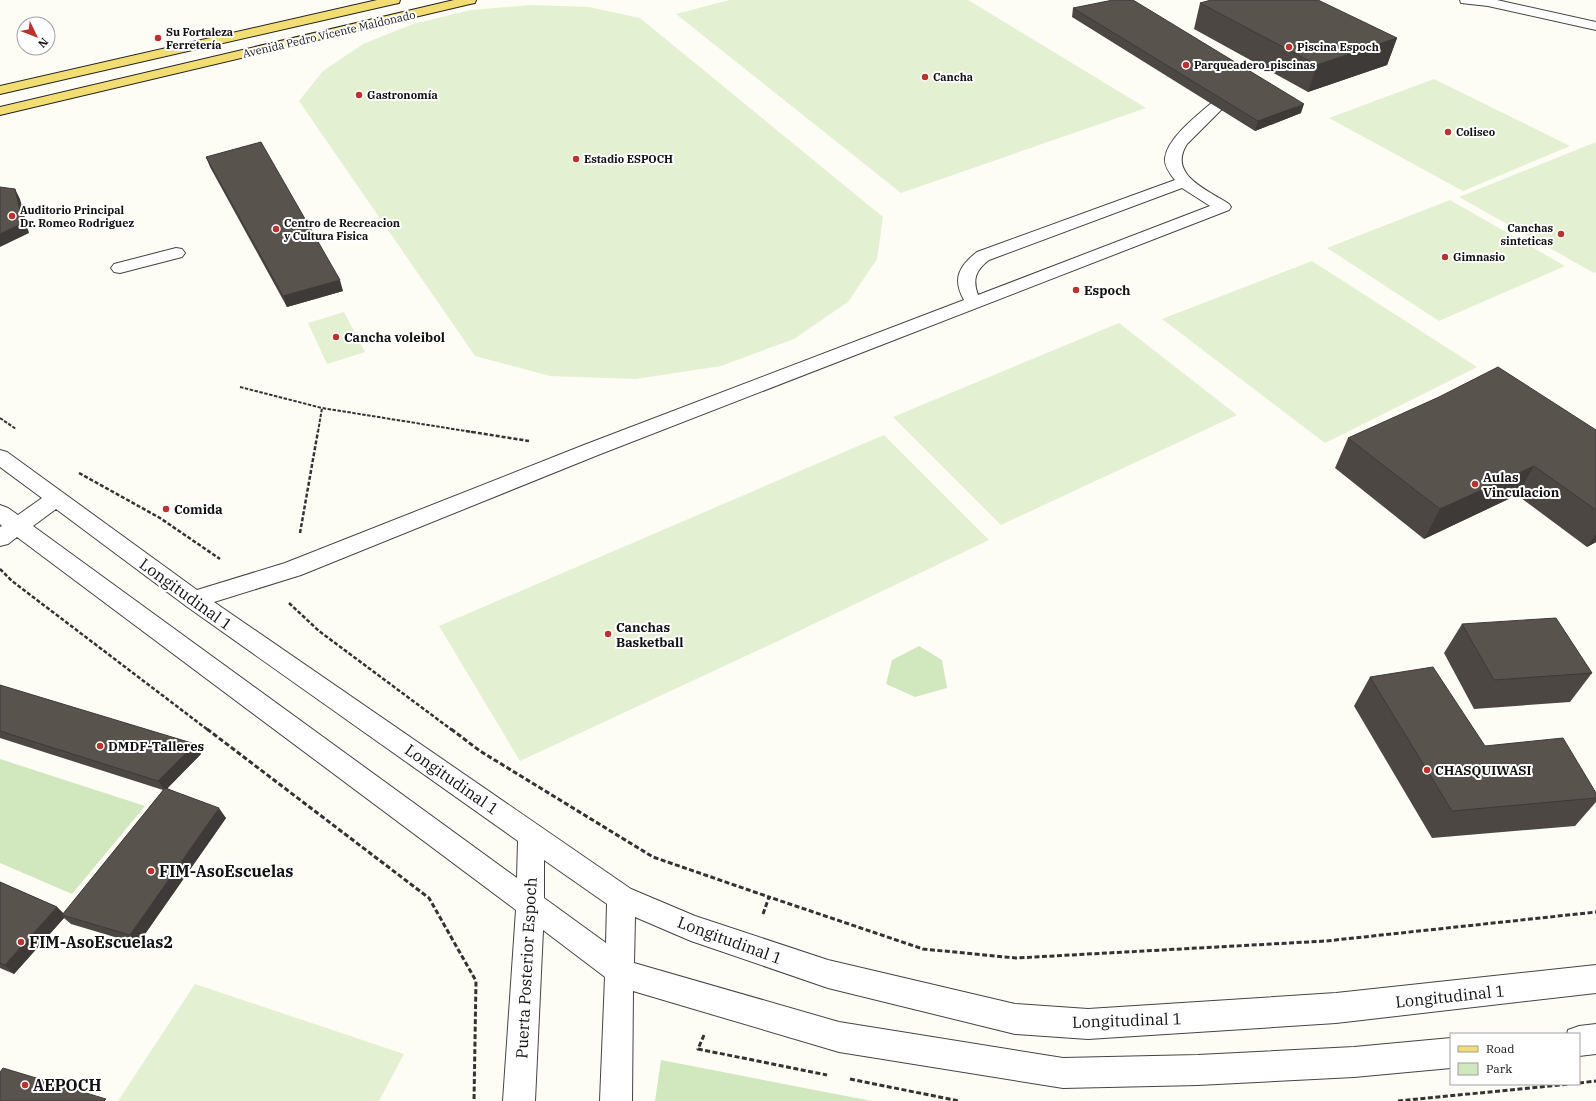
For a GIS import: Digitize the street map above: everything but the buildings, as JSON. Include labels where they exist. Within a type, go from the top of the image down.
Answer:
[{"type":"main road","name":"Avenida Pedro Vicente Maldonado","points":[[0,90],[394,0]]},
{"type":"main road","name":"Avenida Pedro Vicente Maldonado","points":[[0,111],[470,0]]},
{"type":"street","points":[[1466,0],[1487,1],[1596,26]]},
{"type":"street","points":[[194,600],[293,569],[598,447],[1223,207],[1184,182],[1175,169],[1173,158],[1176,148],[1185,137],[1234,101],[1215,89]]},
{"type":"street","points":[[974,303],[967,292],[966,276],[971,264],[983,256],[1184,182]]},
{"type":"street","points":[[120,268],[176,252]]},
{"type":"street","name":"Longitudinal 1","points":[[0,457],[194,600],[621,898],[691,928],[828,974],[1015,1019],[1088,1024],[1336,1008],[1596,979]]},
{"type":"street","points":[[56,499],[6,526],[530,904],[620,970],[622,974],[839,1037],[1063,1073],[1198,1070],[1354,1062],[1450,1053]]},
{"type":"street","name":"Puerta Posterior Espoch","points":[[519,1101],[530,904],[531,834]]},
{"type":"street","points":[[616,1101],[621,898]]},
{"type":"street","points":[[1580,1041],[1596,1039]]},
{"type":"path","points":[[240,387],[322,408],[535,442]]},
{"type":"path","points":[[293,569],[322,408]]},
{"type":"path","points":[[0,418],[20,432]]},
{"type":"path","points":[[72,469],[160,518],[213,556],[262,578],[319,632],[480,752],[653,857],[923,949],[1016,958],[1326,941],[1596,912]]},
{"type":"path","points":[[0,569],[12,581],[429,898],[476,981],[474,1101]]},
{"type":"path","points":[[753,949],[769,896]]},
{"type":"path","points":[[1580,1083],[1596,1082]]},
{"type":"path","points":[[1398,1101],[1560,1085]]},
{"type":"green space","name":"Cancha","points":[[729,0],[968,0],[1146,108],[901,193],[676,14]]},
{"type":"green space","name":"Estadio ESPOCH","points":[[531,5],[589,7],[640,18],[883,217],[877,259],[848,302],[794,339],[721,366],[636,379],[550,376],[475,356],[299,101],[323,71],[363,44],[413,24],[471,10]]},
{"type":"green space","name":"Coliseo","points":[[1434,79],[1570,146],[1463,191],[1329,118]]},
{"type":"green space","name":"Canchas sinteticas","points":[[1596,142],[1596,272],[1594,273],[1459,197]]},
{"type":"green space","name":"Gimnasio","points":[[1450,200],[1565,266],[1439,321],[1327,248]]},
{"type":"green space","points":[[1312,261],[1477,367],[1325,443],[1162,319]]},
{"type":"green space","name":"Cancha voleibol","points":[[344,312],[365,352],[327,364],[308,323]]},
{"type":"green space","points":[[1119,323],[1237,415],[1001,525],[893,417]]},
{"type":"green space","points":[[884,435],[989,540],[778,641],[520,761],[439,626]]},
{"type":"green space","points":[[919,646],[942,660],[947,688],[915,697],[886,684],[892,660]]},
{"type":"green space","points":[[0,759],[145,806],[72,894],[0,863]]},
{"type":"green space","points":[[195,984],[404,1054],[379,1101],[118,1101]]},
{"type":"green space","points":[[661,1060],[872,1101],[655,1101]]},
{"type":"place","name":"Su Fortaleza Ferretería","points":[[158,38]]},
{"type":"place","name":"Piscina Espoch","points":[[1289,47]]},
{"type":"place","name":"Parqueadero_piscinas","points":[[1186,65]]},
{"type":"place","name":"Cancha","points":[[925,77]]},
{"type":"place","name":"Gastronomía","points":[[359,95]]},
{"type":"place","name":"Coliseo","points":[[1448,132]]},
{"type":"place","name":"Estadio ESPOCH","points":[[576,159]]},
{"type":"place","name":"Auditorio Principal Dr. Romeo Rodriguez","points":[[12,216]]},
{"type":"place","name":"Centro de Recreacion y Cultura Fisica","points":[[276,229]]},
{"type":"place","name":"Canchas sinteticas","points":[[1561,234]]},
{"type":"place","name":"Gimnasio","points":[[1445,257]]},
{"type":"place","name":"Espoch","points":[[1076,290]]},
{"type":"place","name":"Cancha voleibol","points":[[336,337]]},
{"type":"place","name":"Aulas Vinculacion","points":[[1475,484]]},
{"type":"place","name":"Comida","points":[[166,509]]},
{"type":"place","name":"Canchas Basketball","points":[[608,634]]},
{"type":"place","name":"DMDF-Talleres","points":[[100,746]]},
{"type":"place","name":"CHASQUIWASI","points":[[1427,770]]},
{"type":"place","name":"FIM-AsoEscuelas","points":[[151,871]]},
{"type":"place","name":"FIM-AsoEscuelas2","points":[[21,942]]},
{"type":"place","name":"AEPOCH","points":[[25,1085]]}]
